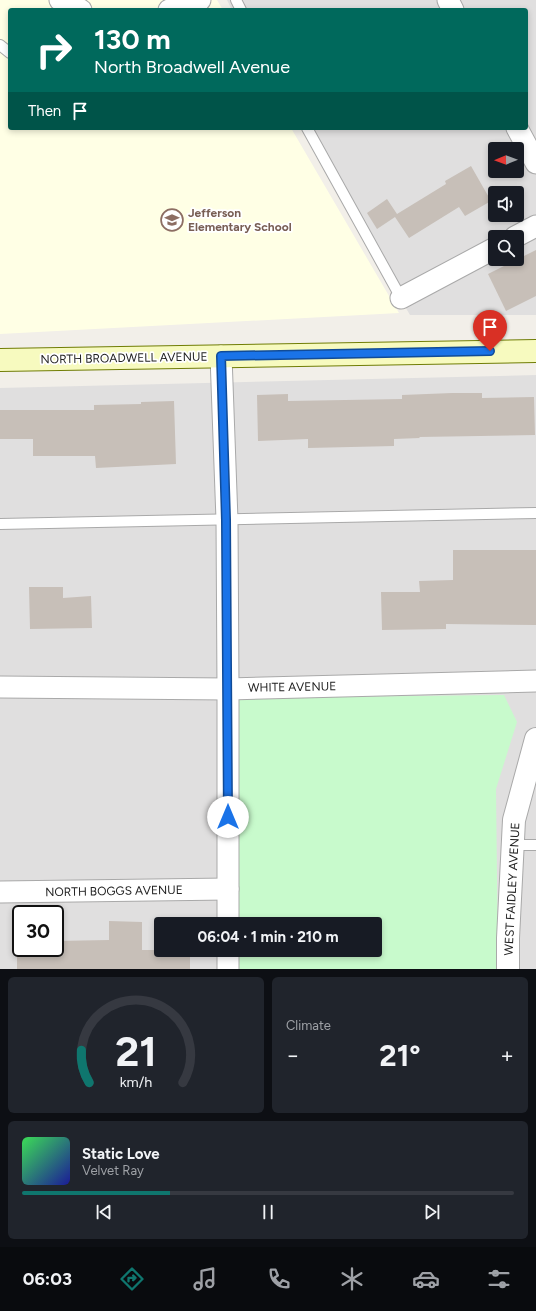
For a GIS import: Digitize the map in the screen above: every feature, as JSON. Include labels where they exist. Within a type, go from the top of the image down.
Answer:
[{"type":"main road","name":"NORTH BROADWELL AVENUE","points":[[0,360],[536,350]]},
{"type":"street","points":[[60,0],[78,8]]},
{"type":"street","points":[[175,8],[200,0]]},
{"type":"street","points":[[518,130],[536,162]]},
{"type":"street","points":[[524,232],[536,226]]},
{"type":"street","points":[[401,298],[488,252]]},
{"type":"street","points":[[221,356],[226,520],[228,917]]},
{"type":"street","name":"WHITE AVENUE","points":[[0,688],[228,689],[536,681]]},
{"type":"street","name":"WEST FAIDLEY AVENUE","points":[[508,969],[508,938],[514,820],[536,739]]},
{"type":"street","name":"NORTH BOGGS AVENUE","points":[[0,892],[228,889]]},
{"type":"street","points":[[228,957],[228,969]]},
{"type":"lane","points":[[0,45],[8,51]]},
{"type":"lane","points":[[308,130],[401,298]]},
{"type":"lane","points":[[0,524],[536,513]]},
{"type":"lane","points":[[513,845],[536,845]]},
{"type":"shaded area","name":"Jefferson Elementary School","points":[[0,0],[217,0],[222,8],[8,8],[8,130],[292,130],[399,313],[0,334]]},
{"type":"shaded area","points":[[227,0],[536,0],[536,315],[410,315],[302,130],[528,130],[528,8],[231,8]]},
{"type":"shaded area","points":[[536,375],[536,969],[0,969],[0,388]]},
{"type":"green space","points":[[504,695],[517,722],[496,789],[498,969],[239,969],[239,957],[382,957],[382,917],[239,917],[236,698]]},
{"type":"building","points":[[471,166],[488,196],[488,203],[465,216],[459,207],[409,238],[395,217],[377,229],[367,213],[387,199],[397,214],[446,184],[445,181]]},
{"type":"building","points":[[536,250],[536,296],[506,311],[488,274],[504,266],[524,266],[524,256]]},
{"type":"building","points":[[482,393],[482,398],[534,397],[535,435],[419,437],[420,438],[394,439],[394,446],[308,448],[308,439],[258,441],[257,395],[288,394],[288,401],[402,399],[402,395]]},
{"type":"building","points":[[174,401],[176,464],[96,468],[95,456],[33,456],[33,439],[0,439],[0,410],[94,410],[94,405],[141,404],[141,402]]},
{"type":"building","points":[[453,550],[536,550],[536,625],[446,624],[446,629],[382,630],[381,592],[420,592],[419,581],[453,580]]},
{"type":"building","points":[[29,587],[63,587],[63,598],[91,596],[92,628],[30,629]]},
{"type":"building","points":[[109,921],[142,922],[142,950],[154,950],[154,957],[190,957],[190,969],[17,969],[17,957],[64,957],[64,941],[109,940]]},
{"type":"place","name":"Jefferson Elementary School","points":[[172,220]]},
{"type":"route","points":[[228,817],[226,520],[221,356],[490,351]]}]
